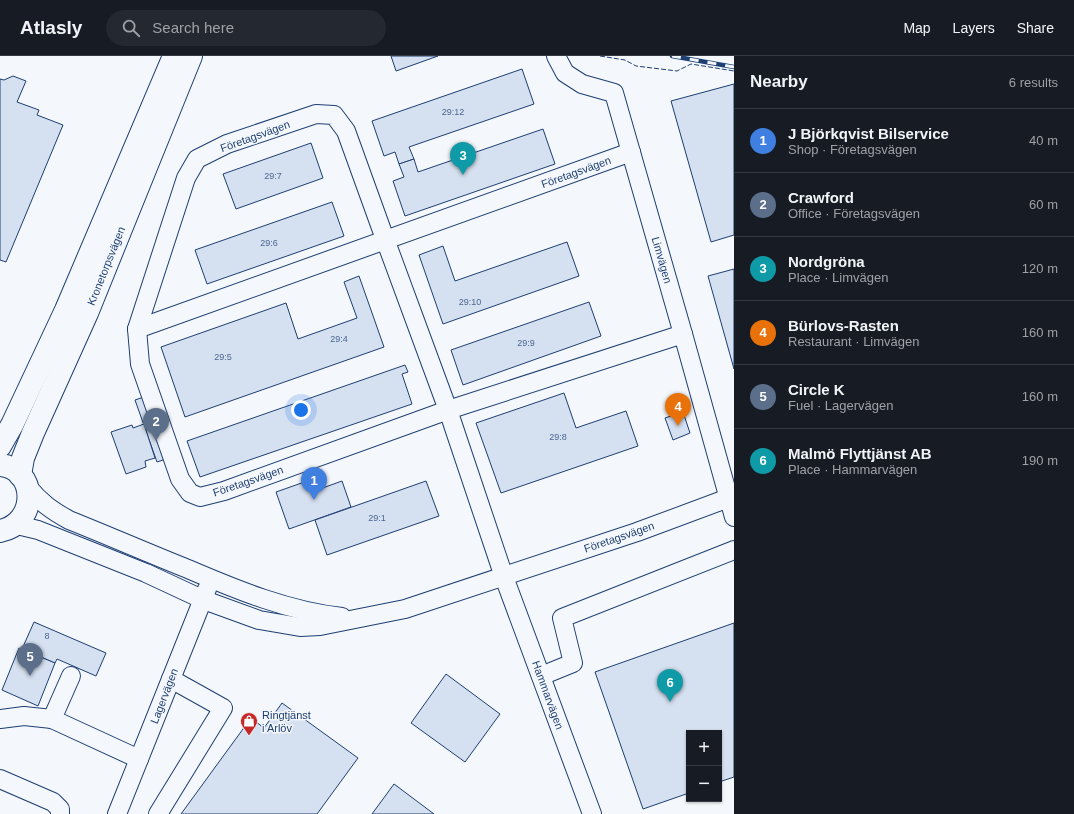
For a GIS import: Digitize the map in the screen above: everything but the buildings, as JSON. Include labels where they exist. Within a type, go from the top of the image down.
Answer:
[{"type":"main road","name":"Kronetorpsvägen","points":[[0,446],[12,425],[66,310],[174,56]]},
{"type":"main road","name":"Kronetorpsvägen","points":[[6,530],[26,514],[29,500],[24,480],[24,458],[33,433],[87,313],[191,56]]},
{"type":"main road","points":[[0,465],[13,469],[24,480]]},
{"type":"street","name":"Limvägen","points":[[556,56],[565,73],[582,84],[614,93],[731,497],[734,518]]},
{"type":"street","name":"Företagsvägen","points":[[504,577],[448,410],[346,131],[334,115],[316,114],[227,144],[197,159],[186,178],[137,329],[140,364],[180,479],[190,493],[200,497],[224,491],[448,410],[684,334]]},
{"type":"street","name":"Företagsvägen","points":[[137,329],[631,152]]},
{"type":"street","name":"Företagsvägen","points":[[24,480],[38,499],[49,508],[69,520],[210,579],[263,598],[322,615],[358,618]]},
{"type":"street","name":"Företagsvägen","points":[[6,530],[38,530],[132,568],[204,600],[259,620],[300,627],[320,626],[405,609],[636,532],[731,497]]},
{"type":"street","points":[[540,676],[573,663],[562,618],[734,550]]},
{"type":"street","name":"Hammarvägen","points":[[504,577],[592,814]]},
{"type":"street","name":"Lagervägen","points":[[117,814],[187,637],[204,600],[210,579]]},
{"type":"street","points":[[52,719],[71,676]]},
{"type":"street","points":[[158,814],[223,708],[171,679]]},
{"type":"street","points":[[0,719],[24,716],[52,719],[139,759]]},
{"type":"street","points":[[0,779],[52,802],[60,810],[60,814]]},
{"type":"railway","points":[[672,56],[734,67]]},
{"type":"fence","points":[[600,56],[625,60],[636,66],[677,71],[691,64],[734,71]]},
{"type":"place","name":"Nordgröna","points":[[463,175]]},
{"type":"place","name":"Bürlovs-Rasten","points":[[678,426]]},
{"type":"place","name":"Crawford","points":[[156,441]]},
{"type":"place","name":"J Björkqvist Bilservice","points":[[314,500]]},
{"type":"place","name":"Circle K","points":[[30,676]]},
{"type":"place","name":"Malmö Flyttjänst AB","points":[[670,702]]},
{"type":"place","name":"Ringtjänst i Arlöv","points":[[249,736]]}]
